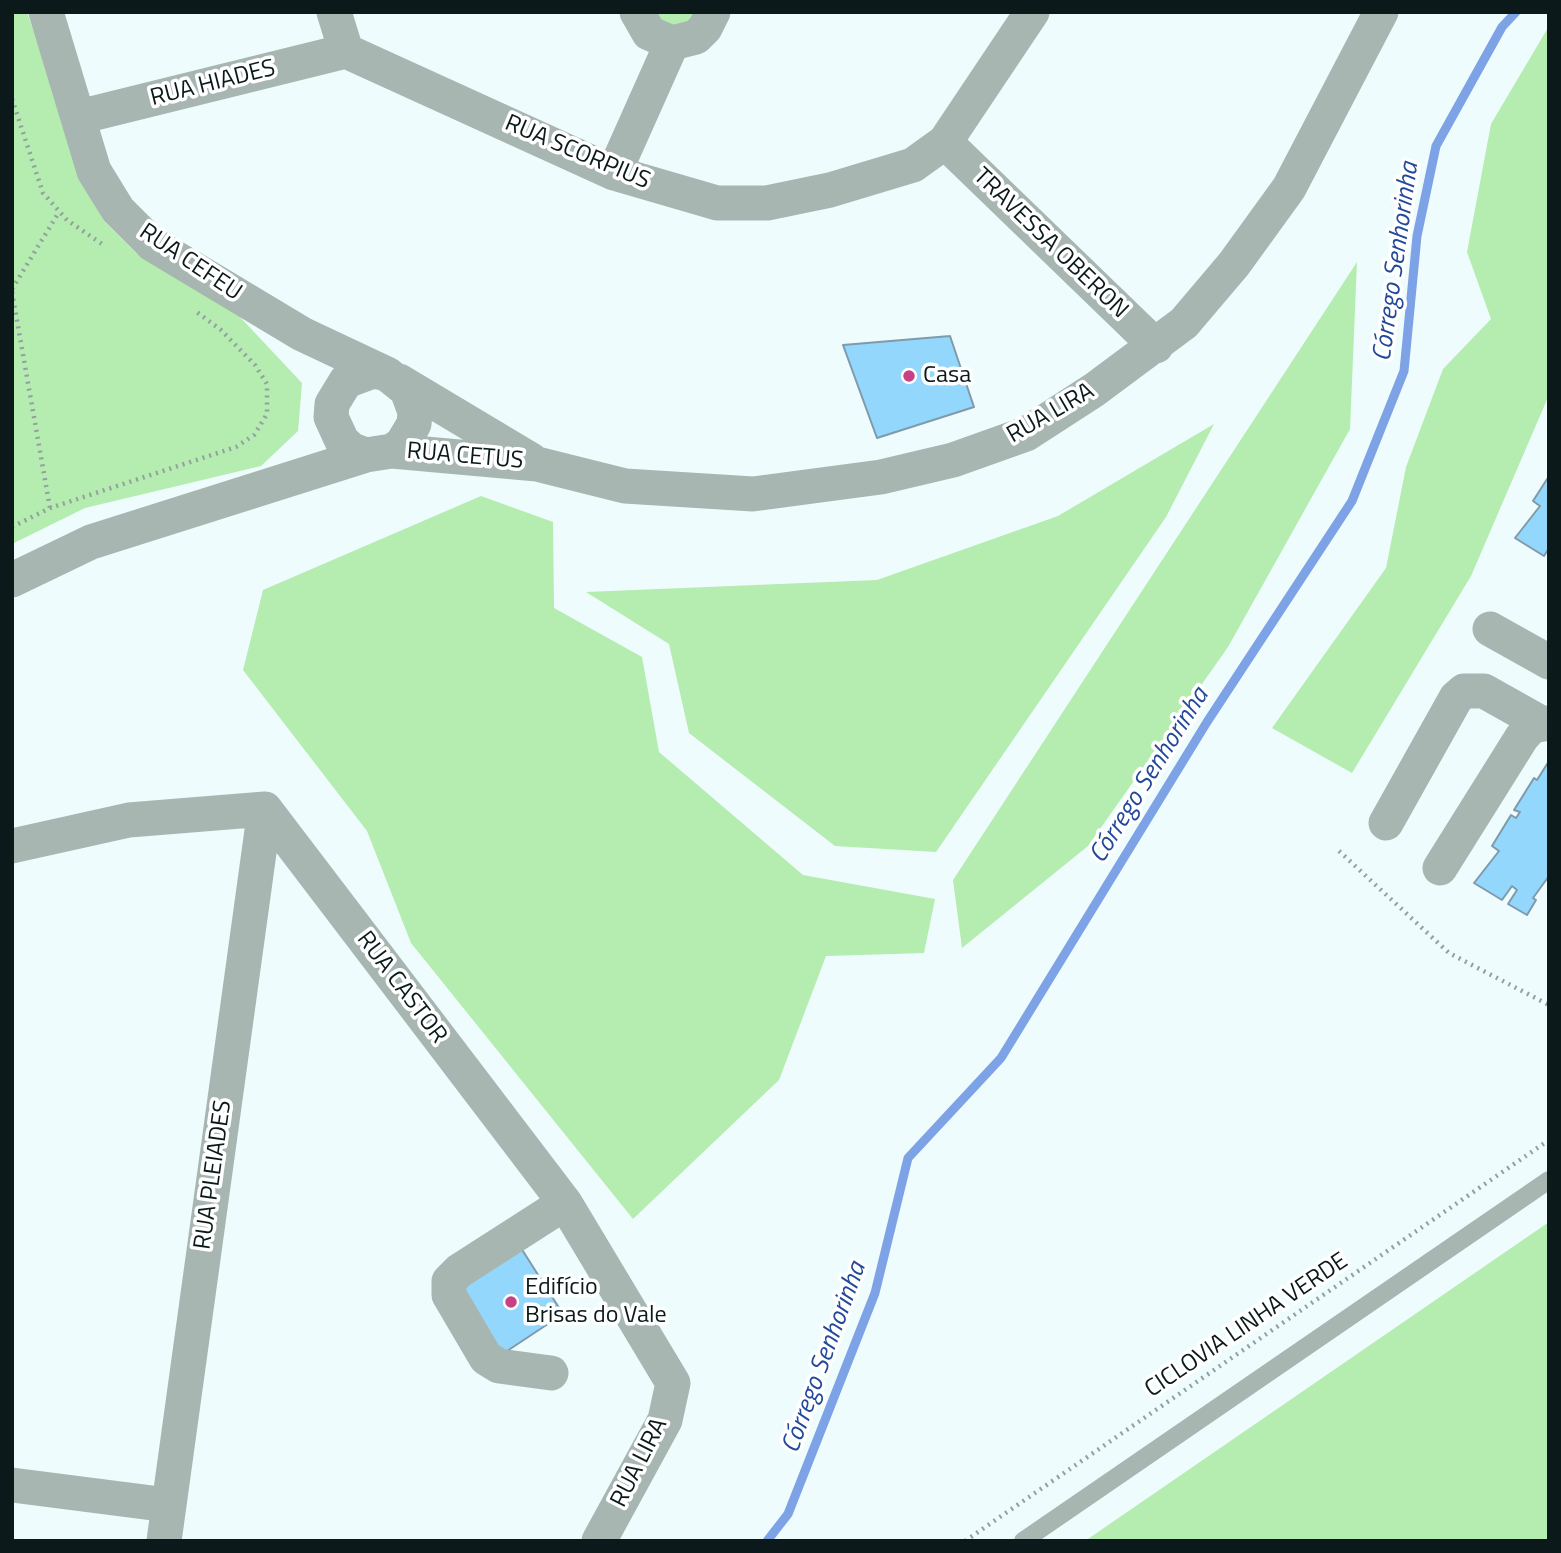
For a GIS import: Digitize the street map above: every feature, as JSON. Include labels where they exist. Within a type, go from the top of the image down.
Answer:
[{"type":"street","name":"RUA CEFEU","points":[[46,12],[94,171],[118,211],[152,244],[302,334],[393,377],[537,464]]},
{"type":"street","points":[[334,12],[346,51]]},
{"type":"street","points":[[637,12],[649,33],[672,43],[696,37],[705,28],[713,12]]},
{"type":"street","name":"RUA SCORPIUS","points":[[346,51],[614,173],[717,203],[767,203],[830,190],[913,165],[944,142],[1032,12]]},
{"type":"street","name":"RUA LIRA","points":[[537,464],[625,486],[752,494],[881,477],[953,460],[1026,434],[1156,346],[1193,313],[1234,264],[1289,188],[1381,12]]},
{"type":"street","points":[[614,173],[672,43]]},
{"type":"street","name":"RUA HIADES","points":[[79,117],[346,51]]},
{"type":"street","name":"TRAVESSA OBERON","points":[[944,142],[1156,346]]},
{"type":"street","name":"RUA CEFEU","points":[[302,334],[337,391]]},
{"type":"street","points":[[12,580],[91,542],[379,453],[409,435],[415,412],[413,400],[393,377],[373,371],[346,381],[337,391],[332,404],[334,429],[342,442],[379,453]]},
{"type":"street","points":[[258,490],[306,465],[325,448],[334,429]]},
{"type":"street","name":"RUA CETUS","points":[[379,453],[537,464]]},
{"type":"street","points":[[1490,629],[1549,662]]},
{"type":"street","points":[[1386,823],[1456,698],[1464,691],[1484,691],[1545,723]]},
{"type":"street","points":[[1440,868],[1521,737],[1532,726],[1545,723]]},
{"type":"street","points":[[12,846],[129,820],[265,809]]},
{"type":"street","name":"RUA CASTOR","points":[[265,809],[565,1203],[673,1383]]},
{"type":"street","name":"RUA PLEIADES","points":[[164,1541],[265,809]]},
{"type":"street","points":[[551,1373],[499,1366],[486,1358],[449,1296],[449,1281],[458,1271],[565,1203]]},
{"type":"street","name":"RUA LIRA","points":[[598,1541],[665,1420],[673,1383]]},
{"type":"street","points":[[12,1485],[168,1505]]},
{"type":"lane","points":[[1023,1541],[1549,1180]]},
{"type":"path","points":[[12,99],[43,193],[60,212],[112,251]]},
{"type":"path","points":[[50,509],[12,291],[60,212]]},
{"type":"path","points":[[12,527],[50,509],[236,447],[254,435],[267,414],[267,384],[255,365],[221,330],[188,306]]},
{"type":"path","points":[[1339,851],[1449,953],[1549,1005]]},
{"type":"path","name":"CICLOVIA LINHA VERDE","points":[[965,1541],[1549,1140]]},
{"type":"green space","points":[[12,12],[27,12],[66,124],[79,176],[104,221],[137,254],[225,301],[302,383],[298,431],[261,466],[85,508],[12,544]]},
{"type":"green space","points":[[649,12],[699,12],[696,20],[672,30]]},
{"type":"green space","points":[[1549,26],[1549,395],[1471,576],[1352,773],[1272,728],[1386,568],[1406,467],[1443,369],[1491,319],[1467,252],[1491,124]]},
{"type":"green space","points":[[1357,262],[1350,429],[1228,647],[1088,846],[962,948],[953,880]]},
{"type":"green space","points":[[1214,424],[1166,517],[936,852],[835,846],[689,733],[669,644],[586,592],[877,580],[1058,516]]},
{"type":"green space","points":[[481,496],[553,522],[554,608],[642,657],[659,752],[803,875],[935,899],[924,953],[826,956],[779,1080],[633,1219],[411,943],[367,831],[243,670],[263,590]]},
{"type":"green space","points":[[1549,1222],[1549,1541],[1085,1541]]},
{"type":"building","name":"Casa","points":[[950,336],[974,407],[877,438],[843,345]]},
{"type":"building","points":[[1549,476],[1549,548],[1544,556],[1515,538],[1540,506],[1533,501]]},
{"type":"building","points":[[1549,761],[1549,876],[1533,898],[1536,900],[1527,915],[1508,904],[1517,890],[1512,886],[1502,900],[1474,883],[1499,851],[1492,846],[1511,815],[1516,818],[1520,812],[1514,810],[1534,778],[1537,780]]},
{"type":"building","name":"Edifício Brisas do Vale","points":[[521,1248],[563,1314],[501,1355],[460,1290]]},
{"type":"waterway","name":"Córrego Senhorinha","points":[[767,1541],[788,1514],[875,1293],[908,1158],[1001,1058],[1207,722],[1352,501],[1404,371],[1417,236],[1436,146],[1502,27],[1516,12]]},
{"type":"place","name":"Casa","points":[[909,376]]},
{"type":"place","name":"Edifício Brisas do Vale","points":[[511,1302]]}]
